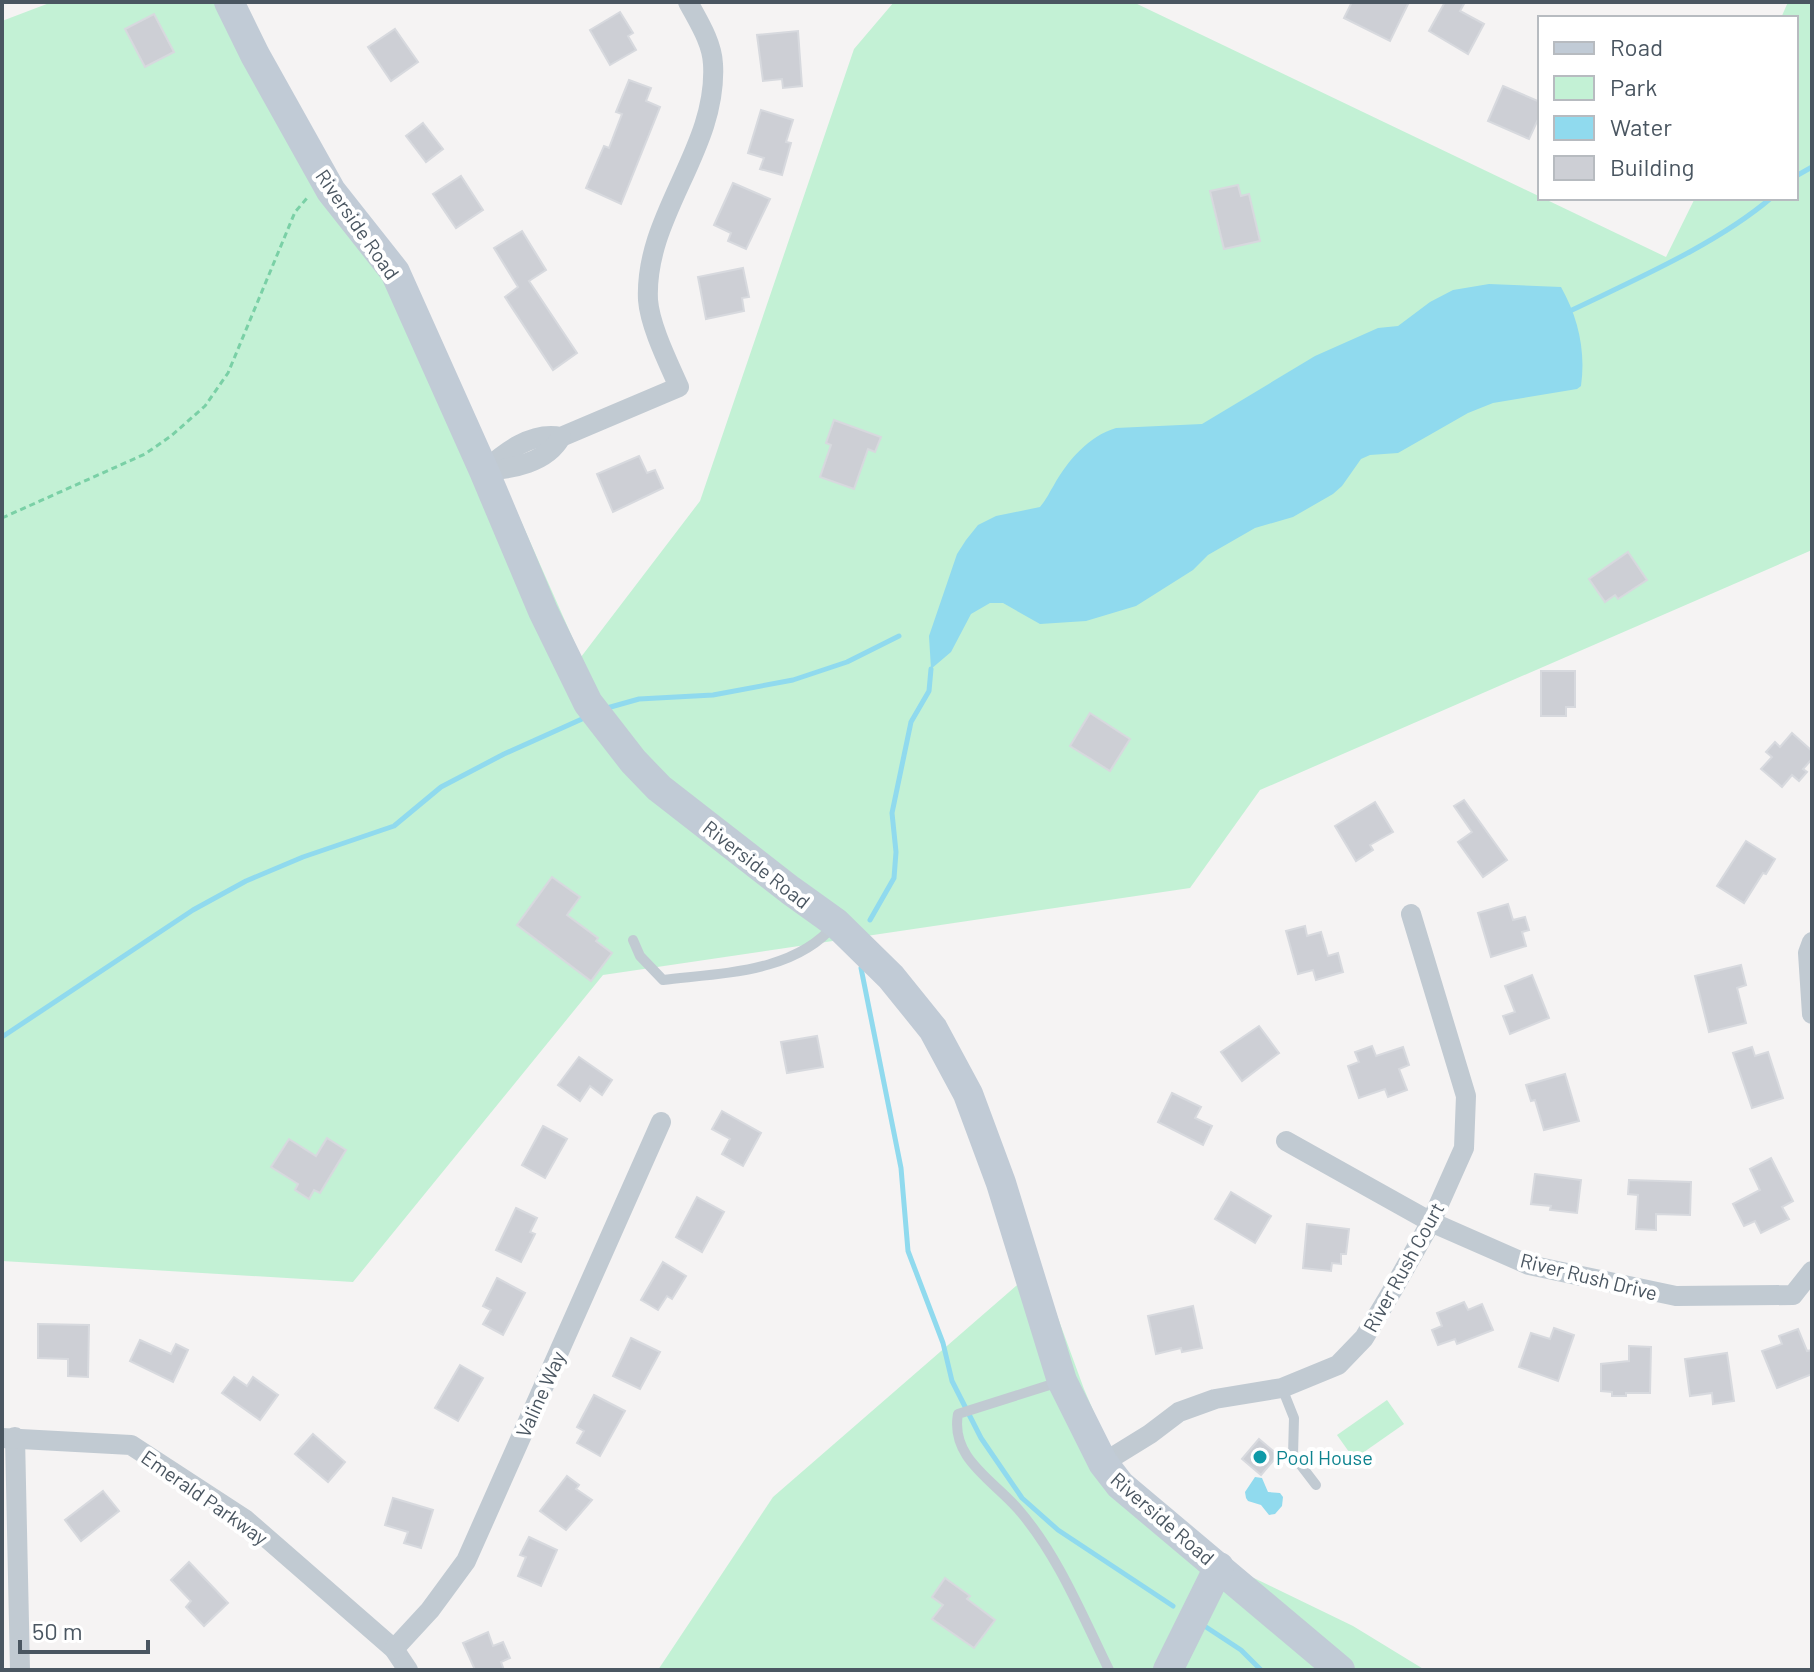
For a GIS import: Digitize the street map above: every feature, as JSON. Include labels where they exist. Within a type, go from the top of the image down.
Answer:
[{"type":"street","name":"Riverside Road","points":[[229,2],[331,191],[395,272],[543,611],[588,703],[633,761],[659,788],[836,923],[891,977],[933,1029],[968,1094],[1001,1183],[1062,1381],[1103,1463],[1120,1485],[1340,1670]]},
{"type":"street","points":[[484,471],[510,469],[554,451],[561,437],[679,387],[660,342],[648,302],[651,258],[674,196],[703,133],[711,100],[713,63],[707,39],[688,2]]},
{"type":"street","name":"River Rush Court","points":[[1103,1463],[1179,1412],[1215,1399],[1282,1388],[1338,1365],[1364,1338],[1431,1222],[1464,1148],[1466,1096],[1411,914]]},
{"type":"street","points":[[1812,942],[1808,953],[1812,1014]]},
{"type":"street","name":"Valine Way","points":[[394,1649],[430,1610],[466,1561],[661,1122]]},
{"type":"street","name":"River Rush Drive","points":[[1286,1141],[1431,1222],[1529,1265],[1676,1296],[1793,1295],[1812,1271]]},
{"type":"street","points":[[8,1438],[20,1670]]},
{"type":"street","name":"Emerald Parkway","points":[[8,1438],[131,1445],[246,1520],[394,1649],[408,1670]]},
{"type":"street","points":[[1168,1670],[1219,1567]]},
{"type":"lane","points":[[633,940],[640,956],[663,980],[743,971],[778,961],[823,939],[836,923]]},
{"type":"lane","points":[[1062,1381],[958,1414],[956,1427],[964,1452],[980,1473],[1016,1507],[1049,1551],[1109,1670]]},
{"type":"lane","points":[[1282,1388],[1294,1418],[1293,1455],[1316,1485]]},
{"type":"path","points":[[2,518],[145,454],[205,406],[228,373],[295,212],[324,178]]},
{"type":"green space","points":[[52,2],[236,2],[474,415],[581,657],[700,501],[854,49],[894,2],[1133,2],[1538,196],[1538,200],[1547,200],[1666,257],[1694,200],[1798,200],[1798,16],[1782,16],[1788,2],[1812,2],[1812,550],[1260,790],[1190,888],[603,975],[353,1282],[2,1261],[2,21]]},
{"type":"green space","points":[[1039,1266],[1084,1389],[1125,1485],[1225,1564],[1353,1626],[1425,1670],[658,1670],[773,1497]]},
{"type":"green space","points":[[1387,1400],[1404,1424],[1354,1459],[1337,1435]]},
{"type":"water","points":[[1489,284],[1561,287],[1579,335],[1581,386],[1493,403],[1468,413],[1398,453],[1370,455],[1361,459],[1333,494],[1293,517],[1255,528],[1208,555],[1193,570],[1136,606],[1086,621],[1040,624],[1003,603],[990,603],[971,614],[951,652],[931,669],[929,636],[957,554],[966,540],[978,525],[996,516],[1040,507],[1073,458],[1088,443],[1116,428],[1202,424],[1315,356],[1378,328],[1398,326],[1430,302],[1453,290]]},
{"type":"water","points":[[1255,1477],[1262,1478],[1268,1492],[1280,1493],[1283,1497],[1282,1506],[1275,1514],[1269,1515],[1261,1505],[1246,1498],[1245,1492]]},
{"type":"building","points":[[1352,2],[1409,2],[1390,41],[1344,18]]},
{"type":"building","points":[[1445,2],[1465,2],[1460,11],[1484,24],[1468,54],[1429,31]]},
{"type":"building","points":[[620,12],[633,33],[628,36],[636,50],[610,65],[590,30]]},
{"type":"building","points":[[154,14],[174,52],[145,67],[125,29]]},
{"type":"building","points":[[395,29],[418,62],[391,81],[368,47]]},
{"type":"building","points":[[798,31],[802,86],[783,88],[782,79],[763,81],[757,35]]},
{"type":"building","points":[[629,80],[651,88],[646,101],[660,107],[621,204],[586,188],[604,146],[609,148],[622,114],[616,112]]},
{"type":"building","points":[[1503,86],[1538,101],[1538,119],[1529,139],[1488,121]]},
{"type":"building","points":[[761,110],[793,120],[786,142],[791,143],[782,175],[760,169],[764,158],[748,153]]},
{"type":"building","points":[[423,123],[443,149],[426,162],[406,136]]},
{"type":"building","points":[[461,176],[483,210],[456,228],[433,194]]},
{"type":"building","points":[[733,183],[770,199],[746,249],[728,241],[731,233],[714,225]]},
{"type":"building","points":[[1238,185],[1241,196],[1249,194],[1260,241],[1224,249],[1210,191]]},
{"type":"building","points":[[522,231],[546,270],[529,281],[577,353],[553,370],[505,297],[518,287],[494,248]]},
{"type":"building","points":[[743,268],[749,297],[742,298],[744,311],[706,319],[698,277]]},
{"type":"building","points":[[834,420],[881,437],[875,452],[868,449],[854,489],[820,477],[831,445],[826,443]]},
{"type":"building","points":[[639,456],[647,473],[655,470],[663,488],[613,512],[597,474]]},
{"type":"building","points":[[1628,552],[1647,580],[1618,599],[1615,595],[1605,602],[1589,579]]},
{"type":"building","points":[[1541,671],[1575,671],[1575,707],[1566,707],[1566,716],[1541,716]]},
{"type":"building","points":[[1090,713],[1130,739],[1110,771],[1070,746]]},
{"type":"building","points":[[1792,733],[1812,751],[1812,759],[1803,769],[1807,772],[1799,781],[1792,775],[1782,787],[1761,769],[1772,757],[1766,752],[1775,742],[1780,747]]},
{"type":"building","points":[[1464,800],[1507,860],[1483,877],[1458,842],[1472,832],[1454,806]]},
{"type":"building","points":[[1375,802],[1393,832],[1370,845],[1373,850],[1356,861],[1335,826]]},
{"type":"building","points":[[1746,841],[1775,859],[1744,903],[1717,886]]},
{"type":"building","points":[[552,877],[580,897],[567,915],[598,938],[596,941],[612,953],[591,981],[517,925]]},
{"type":"building","points":[[1508,904],[1513,920],[1525,917],[1529,930],[1522,932],[1526,946],[1491,957],[1478,913]]},
{"type":"building","points":[[1305,926],[1307,936],[1321,932],[1328,956],[1338,953],[1343,972],[1316,980],[1313,970],[1298,974],[1286,931]]},
{"type":"building","points":[[1741,965],[1746,985],[1737,988],[1746,1023],[1709,1032],[1695,976]]},
{"type":"building","points":[[1532,975],[1549,1018],[1510,1034],[1503,1016],[1515,1012],[1505,986]]},
{"type":"building","points":[[1259,1026],[1279,1053],[1242,1081],[1221,1052]]},
{"type":"building","points":[[817,1036],[823,1067],[787,1073],[781,1042]]},
{"type":"building","points":[[1372,1046],[1376,1056],[1403,1047],[1409,1065],[1399,1069],[1407,1090],[1388,1097],[1385,1089],[1359,1098],[1348,1066],[1359,1062],[1355,1052]]},
{"type":"building","points":[[1752,1047],[1755,1056],[1768,1052],[1783,1098],[1752,1108],[1733,1053]]},
{"type":"building","points":[[579,1057],[612,1080],[602,1095],[590,1086],[580,1101],[558,1085]]},
{"type":"building","points":[[1565,1074],[1579,1121],[1544,1130],[1535,1100],[1531,1101],[1526,1085]]},
{"type":"building","points":[[1172,1093],[1201,1107],[1195,1118],[1212,1126],[1203,1145],[1158,1122]]},
{"type":"building","points":[[722,1111],[761,1133],[743,1166],[722,1154],[730,1139],[712,1129]]},
{"type":"building","points":[[543,1126],[567,1139],[545,1178],[522,1165]]},
{"type":"building","points":[[327,1138],[346,1150],[320,1193],[314,1190],[309,1199],[295,1190],[298,1184],[271,1167],[289,1139],[316,1156]]},
{"type":"building","points":[[1771,1158],[1793,1201],[1782,1207],[1789,1219],[1761,1233],[1755,1221],[1744,1226],[1733,1204],[1760,1190],[1750,1169]]},
{"type":"building","points":[[1535,1174],[1581,1180],[1577,1213],[1531,1204]]},
{"type":"building","points":[[1629,1180],[1691,1182],[1690,1215],[1656,1214],[1656,1230],[1636,1229],[1638,1195],[1628,1194]]},
{"type":"building","points":[[1231,1192],[1271,1216],[1255,1243],[1215,1219]]},
{"type":"building","points":[[697,1197],[724,1212],[702,1252],[676,1237]]},
{"type":"building","points":[[516,1208],[537,1218],[530,1232],[535,1234],[521,1262],[496,1250]]},
{"type":"building","points":[[1307,1224],[1349,1229],[1346,1254],[1341,1254],[1341,1264],[1332,1263],[1331,1271],[1303,1268]]},
{"type":"building","points":[[663,1262],[686,1276],[672,1299],[667,1296],[658,1310],[641,1300]]},
{"type":"building","points":[[497,1278],[525,1293],[503,1335],[483,1324],[491,1310],[483,1306]]},
{"type":"building","points":[[1464,1302],[1468,1310],[1482,1304],[1493,1330],[1457,1344],[1455,1339],[1438,1345],[1432,1330],[1442,1326],[1437,1313]]},
{"type":"building","points":[[1193,1306],[1202,1348],[1182,1352],[1181,1348],[1156,1354],[1148,1316]]},
{"type":"building","points":[[38,1324],[89,1325],[88,1377],[68,1376],[68,1359],[38,1358]]},
{"type":"building","points":[[1554,1328],[1574,1335],[1558,1381],[1519,1367],[1531,1333],[1550,1339]]},
{"type":"building","points":[[1798,1329],[1807,1351],[1812,1350],[1812,1374],[1777,1388],[1762,1351],[1782,1344],[1779,1336]]},
{"type":"building","points":[[631,1338],[660,1352],[640,1389],[613,1376]]},
{"type":"building","points":[[140,1340],[171,1354],[176,1344],[188,1350],[173,1382],[130,1361]]},
{"type":"building","points":[[1629,1346],[1651,1347],[1650,1393],[1612,1396],[1612,1392],[1601,1391],[1601,1364],[1629,1361]]},
{"type":"building","points":[[1727,1353],[1734,1401],[1713,1404],[1712,1393],[1690,1396],[1685,1359]]},
{"type":"building","points":[[460,1365],[483,1378],[458,1421],[435,1408]]},
{"type":"building","points":[[234,1377],[247,1386],[253,1377],[278,1395],[260,1420],[222,1393]]},
{"type":"building","points":[[594,1395],[625,1411],[600,1456],[577,1443],[584,1431],[577,1427]]},
{"type":"building","points":[[313,1434],[345,1462],[328,1482],[295,1454]]},
{"type":"building","name":"Pool House","points":[[1259,1439],[1278,1455],[1261,1475],[1242,1459]]},
{"type":"building","points":[[567,1476],[579,1485],[576,1489],[592,1500],[566,1530],[540,1511]]},
{"type":"building","points":[[103,1491],[119,1511],[81,1541],[65,1520]]},
{"type":"building","points":[[393,1498],[433,1510],[421,1548],[404,1543],[408,1532],[385,1525]]},
{"type":"building","points":[[529,1537],[557,1550],[541,1586],[518,1576],[526,1557],[520,1555]]},
{"type":"building","points":[[189,1562],[228,1603],[204,1626],[186,1607],[191,1601],[171,1580]]},
{"type":"building","points":[[945,1578],[995,1620],[974,1648],[932,1619],[943,1605],[932,1597]]},
{"type":"building","points":[[488,1632],[493,1646],[503,1642],[510,1658],[501,1662],[504,1670],[475,1670],[463,1643]]},
{"type":"waterway","points":[[1798,175],[1812,167]]},
{"type":"waterway","points":[[1572,310],[1701,245],[1769,200]]},
{"type":"waterway","points":[[607,708],[639,699],[713,695],[793,680],[847,662],[899,636]]},
{"type":"waterway","points":[[870,920],[894,878],[896,852],[892,813],[911,722],[929,691],[931,669]]},
{"type":"waterway","points":[[2,1037],[193,910],[246,881],[303,857],[394,826],[441,787],[582,719]]},
{"type":"waterway","points":[[861,968],[901,1168],[908,1251],[943,1343],[952,1381],[981,1438],[1022,1498],[1058,1530],[1173,1606]]},
{"type":"waterway","points":[[1206,1627],[1241,1650],[1261,1670]]},
{"type":"place","name":"Pool House","points":[[1260,1457]]}]
